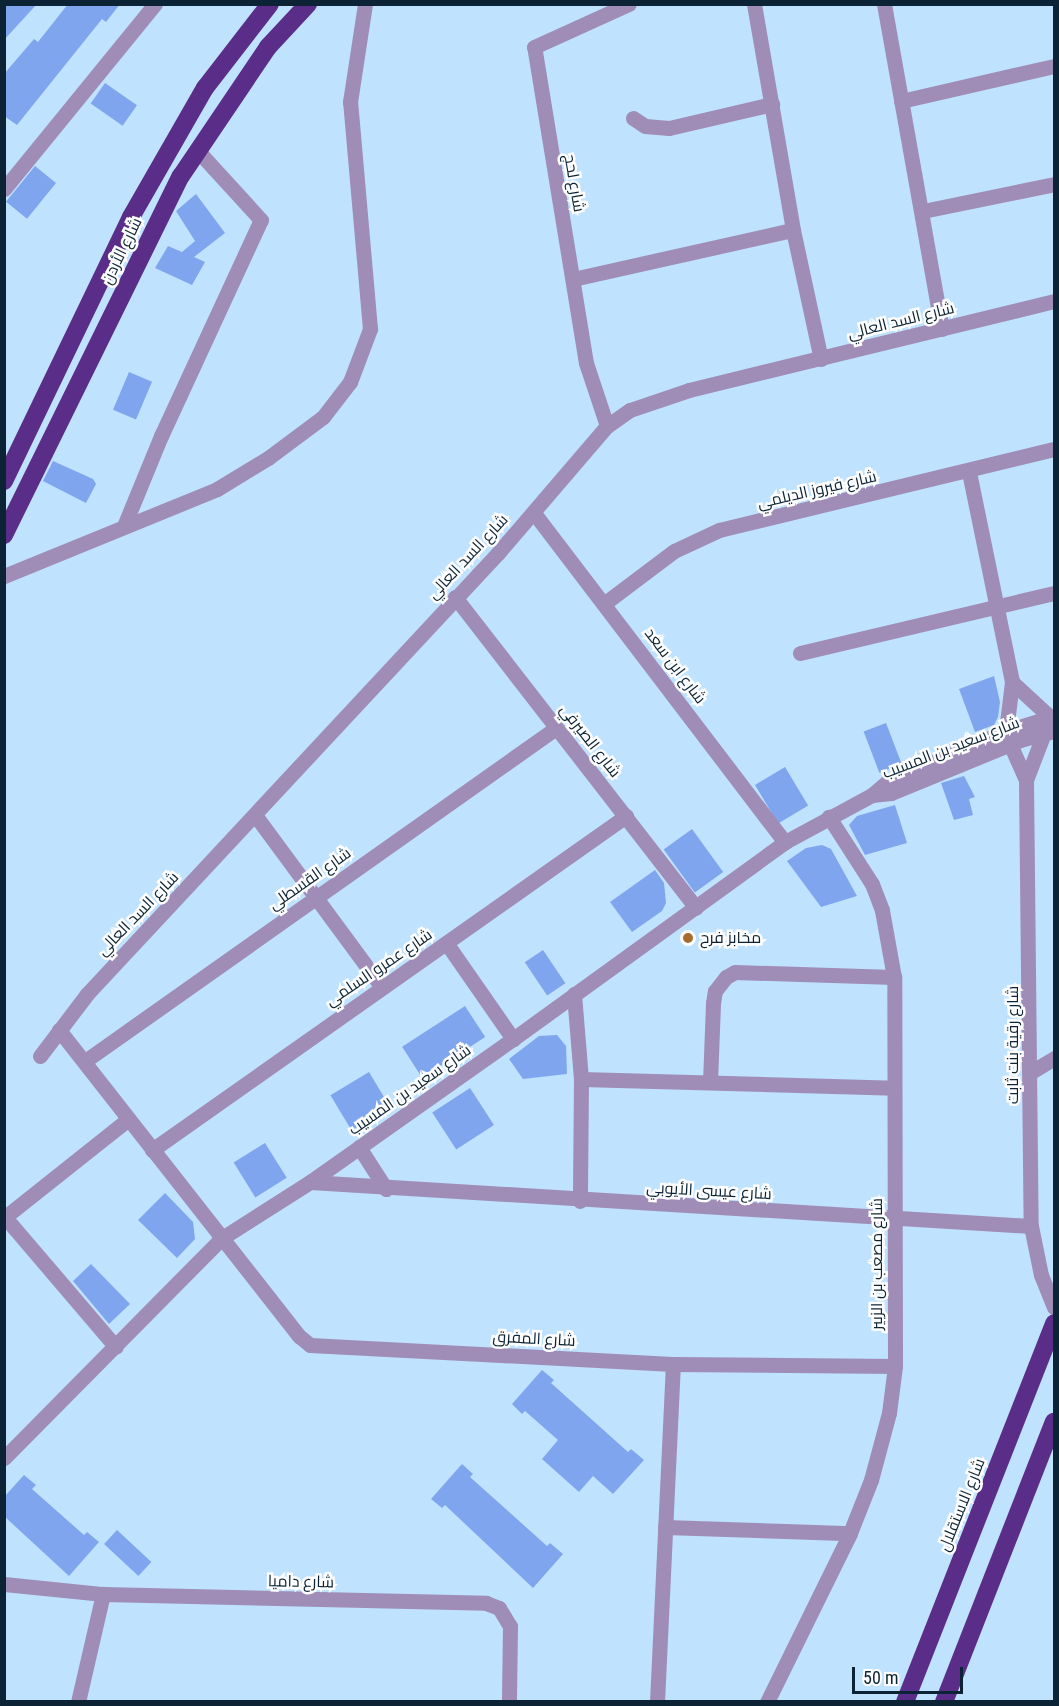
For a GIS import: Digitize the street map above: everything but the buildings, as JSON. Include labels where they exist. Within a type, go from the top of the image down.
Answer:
[{"type":"highway","name":"شارع الأردن","points":[[4,536],[197,150],[268,47],[308,4]]},
{"type":"highway","name":"شارع الأردن","points":[[4,481],[11,459],[131,217],[205,88],[266,9]]},
{"type":"highway","points":[[266,9],[284,32]]},
{"type":"highway","name":"شارع الاستقلال","points":[[905,1701],[1054,1323]]},
{"type":"highway","points":[[944,1701],[1054,1422]]},
{"type":"street","points":[[4,189],[155,4]]},
{"type":"street","points":[[4,576],[217,489],[268,458],[323,417],[350,382],[370,329],[350,102],[365,4]]},
{"type":"street","name":"شارع لحج","points":[[607,426],[586,363],[534,47],[630,4]]},
{"type":"street","points":[[754,4],[793,230],[821,359]]},
{"type":"street","points":[[884,4],[923,211],[942,329]]},
{"type":"street","points":[[901,101],[1054,66]]},
{"type":"street","points":[[633,118],[645,126],[669,128],[772,104]]},
{"type":"street","points":[[124,526],[161,436],[261,220],[197,150]]},
{"type":"street","points":[[923,211],[1054,184]]},
{"type":"street","points":[[573,279],[793,230]]},
{"type":"street","name":"شارع السد العالي","points":[[40,1056],[87,994],[534,513],[607,426],[630,410],[655,400],[1054,301]]},
{"type":"street","name":"شارع فيروز الديلمي","points":[[605,603],[674,551],[719,530],[969,472],[1054,449]]},
{"type":"street","points":[[969,472],[1012,682],[1008,737]]},
{"type":"street","name":"شارع ابن سعد","points":[[534,513],[605,603],[785,842]]},
{"type":"street","points":[[800,653],[1054,593]]},
{"type":"street","name":"شارع الصيرفي","points":[[455,597],[696,908]]},
{"type":"street","points":[[1012,682],[1051,724]]},
{"type":"street","name":"شارع سعيد بن المسيب","points":[[4,1458],[116,1347],[161,1296],[222,1238],[310,1182],[513,1039],[785,842],[872,795],[887,782],[1008,737],[1051,724]]},
{"type":"street","name":"شارع رقية بنت ثابت","points":[[1026,780],[1051,724]]},
{"type":"street","name":"شارع القسطلي","points":[[86,1061],[556,728]]},
{"type":"street","name":"شارع رقية بنت ثابت","points":[[1008,737],[1026,780],[1031,1226],[1047,1275],[1054,1307]]},
{"type":"street","points":[[255,815],[381,986]]},
{"type":"street","name":"شارع عمرو السلمي","points":[[152,1150],[381,986],[447,944],[626,816]]},
{"type":"street","name":"شارع مصعب بن الزبير","points":[[767,1701],[850,1533],[883,1442],[895,1366],[897,1221],[894,977],[882,910],[872,884],[829,817]]},
{"type":"street","points":[[447,944],[513,1039]]},
{"type":"street","points":[[710,1082],[713,1003],[715,991],[726,977],[735,972],[894,977]]},
{"type":"street","points":[[574,994],[581,1079],[580,1201]]},
{"type":"street","name":"شارع المفرق","points":[[59,1030],[86,1061],[152,1150],[299,1336],[310,1345],[673,1364],[895,1366]]},
{"type":"street","points":[[1031,1072],[1054,1058]]},
{"type":"street","points":[[581,1079],[894,1088]]},
{"type":"street","points":[[116,1347],[5,1216],[129,1119]]},
{"type":"street","points":[[359,1147],[386,1189]]},
{"type":"street","name":"شارع عيسى الأيوبي","points":[[310,1182],[386,1189],[897,1221],[1031,1226]]},
{"type":"street","points":[[657,1701],[673,1364]]},
{"type":"street","points":[[665,1527],[850,1533]]},
{"type":"street","name":"شارع داميا","points":[[4,1584],[103,1594],[486,1603],[499,1608],[510,1626],[509,1701]]},
{"type":"street","points":[[78,1701],[103,1594]]},
{"type":"place","name":"مخابز فرح","points":[[688,938]]}]
